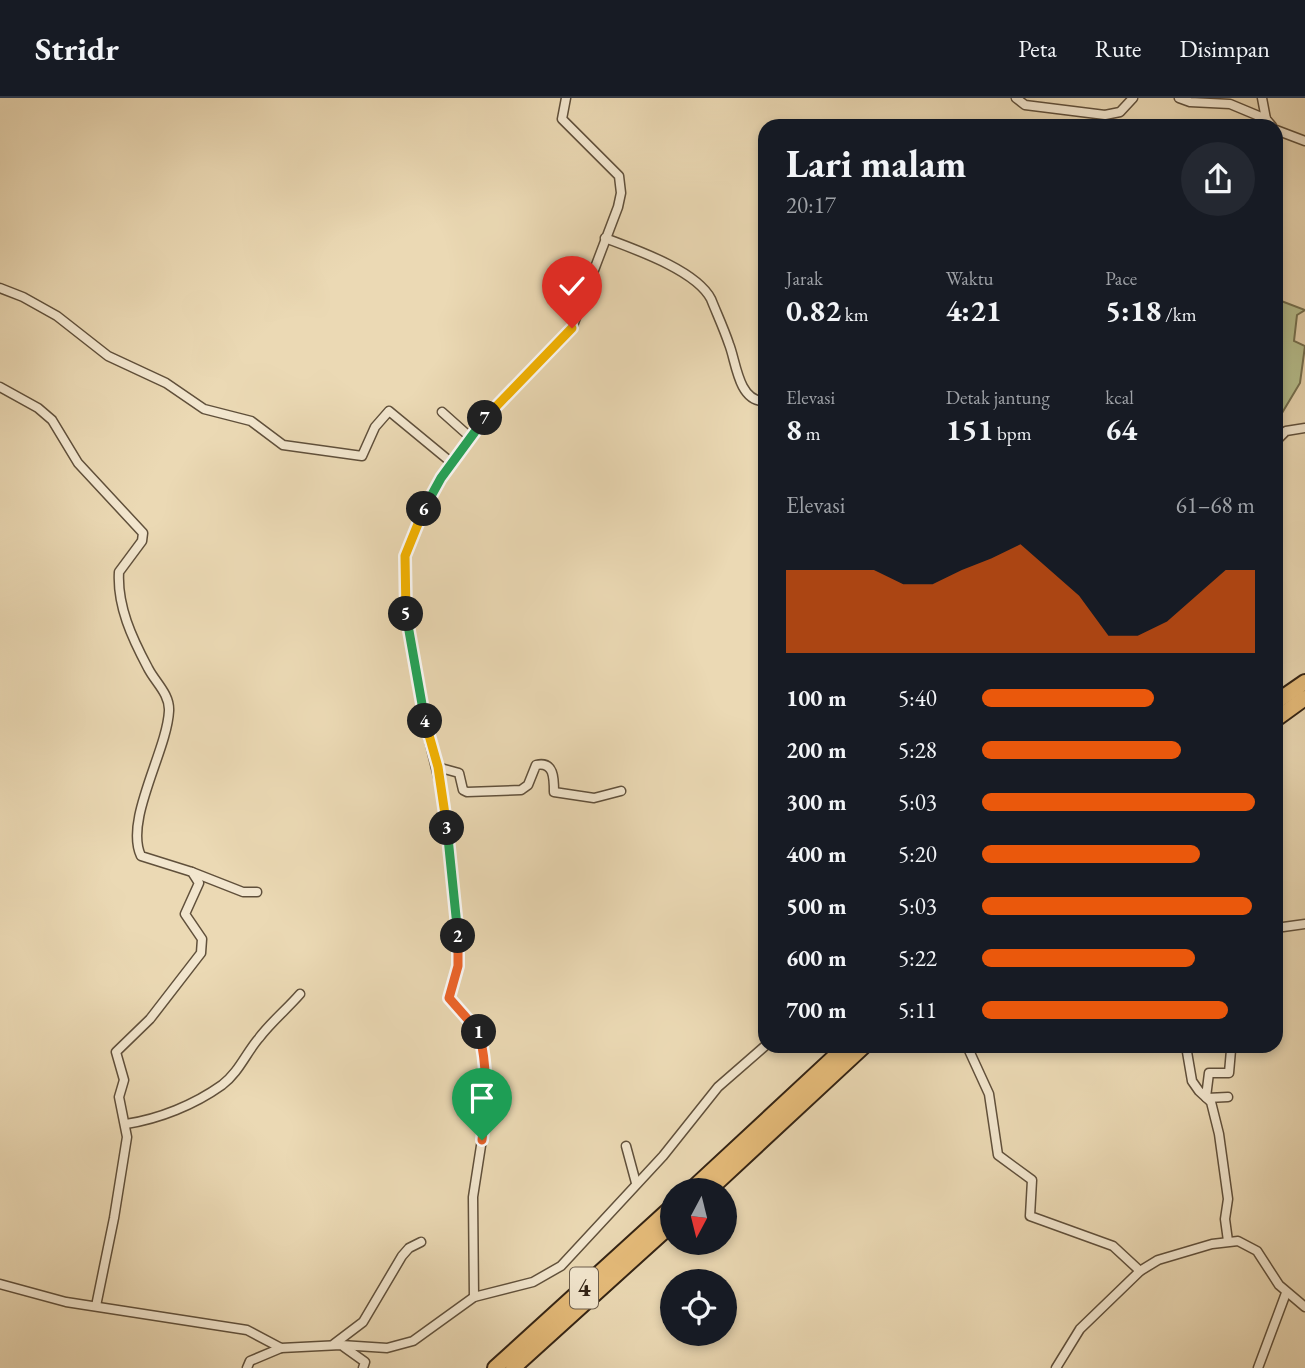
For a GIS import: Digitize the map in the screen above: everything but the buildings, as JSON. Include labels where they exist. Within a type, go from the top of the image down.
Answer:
[{"type":"highway","points":[[1283,697],[1305,682]]},
{"type":"highway","points":[[1283,714],[1305,698]]},
{"type":"highway","points":[[704,1178],[838,1053]]},
{"type":"highway","points":[[722,1178],[856,1053]]},
{"type":"highway","name":"4","points":[[495,1368],[660,1218]]},
{"type":"highway","name":"4","points":[[513,1368],[660,1235]]},
{"type":"street","points":[[474,1297],[473,1196],[485,1120],[485,1071],[477,1028],[449,997],[456,979],[459,952],[443,797],[438,767],[426,727],[407,622],[404,565],[417,524],[470,437],[508,392],[572,328],[620,201],[621,180],[616,172],[562,119],[566,98]]},
{"type":"street","points":[[1016,98],[1025,105],[1098,116],[1120,112],[1133,98]]},
{"type":"street","points":[[1179,98],[1190,102],[1226,102],[1261,119]]},
{"type":"street","points":[[1262,98],[1268,119]]},
{"type":"street","points":[[1283,133],[1305,141]]},
{"type":"street","points":[[605,239],[660,261],[691,280],[708,295],[729,342],[742,386],[758,400]]},
{"type":"street","points":[[0,288],[57,316],[108,356],[166,383],[204,409],[251,421],[284,445],[362,456],[375,427],[389,411],[452,463]]},
{"type":"street","points":[[0,387],[31,403],[52,420],[78,463],[143,533],[142,541],[119,572],[121,598],[131,631],[149,670],[165,694],[169,711],[141,812],[137,842],[141,856],[243,892],[257,892]]},
{"type":"street","points":[[442,412],[470,437]]},
{"type":"street","points":[[1283,434],[1305,429]]},
{"type":"street","points":[[438,767],[458,773],[463,790],[467,792],[521,790],[528,785],[536,765],[540,763],[549,767],[553,773],[554,792],[560,795],[594,798],[621,791]]},
{"type":"street","points":[[96,1306],[127,1137],[119,1098],[124,1080],[117,1052],[150,1019],[202,950],[202,939],[185,914],[198,886],[192,872]]},
{"type":"street","points":[[1283,927],[1305,924]]},
{"type":"street","points":[[126,1124],[147,1121],[175,1111],[222,1085],[244,1062],[257,1039],[300,994]]},
{"type":"street","points":[[247,1368],[250,1362],[281,1348],[337,1345],[387,1348],[413,1341],[474,1297],[533,1282],[561,1266],[663,1156],[718,1087],[758,1052]]},
{"type":"street","points":[[970,1053],[989,1094],[998,1155],[1032,1180],[1030,1216],[1114,1246],[1140,1270]]},
{"type":"street","points":[[1187,1053],[1192,1081],[1211,1102],[1222,1148],[1228,1199],[1225,1219],[1228,1241]]},
{"type":"street","points":[[1207,1098],[1209,1073],[1228,1073],[1231,1053]]},
{"type":"street","points":[[1207,1098],[1228,1097]]},
{"type":"street","points":[[626,1146],[636,1184]]},
{"type":"street","points":[[1056,1368],[1080,1329],[1140,1270],[1158,1261],[1212,1244],[1228,1241],[1245,1243],[1257,1251],[1286,1293],[1305,1307]]},
{"type":"street","points":[[337,1345],[363,1322],[402,1256],[409,1248],[421,1242]]},
{"type":"street","points":[[0,1284],[39,1296],[247,1330],[281,1348]]},
{"type":"street","points":[[1258,1368],[1286,1293]]},
{"type":"street","points":[[337,1345],[361,1358],[365,1362],[363,1368]]},
{"type":"green space","points":[[1283,302],[1305,310],[1297,315],[1294,341],[1305,346],[1300,383],[1283,411]]},
{"type":"route","points":[[482,1140],[486,1097],[480,1034],[449,997],[456,979],[459,952],[453,882],[438,767],[426,727],[405,610],[404,565],[407,548],[417,524],[441,478],[470,437],[491,410],[572,328]]}]
